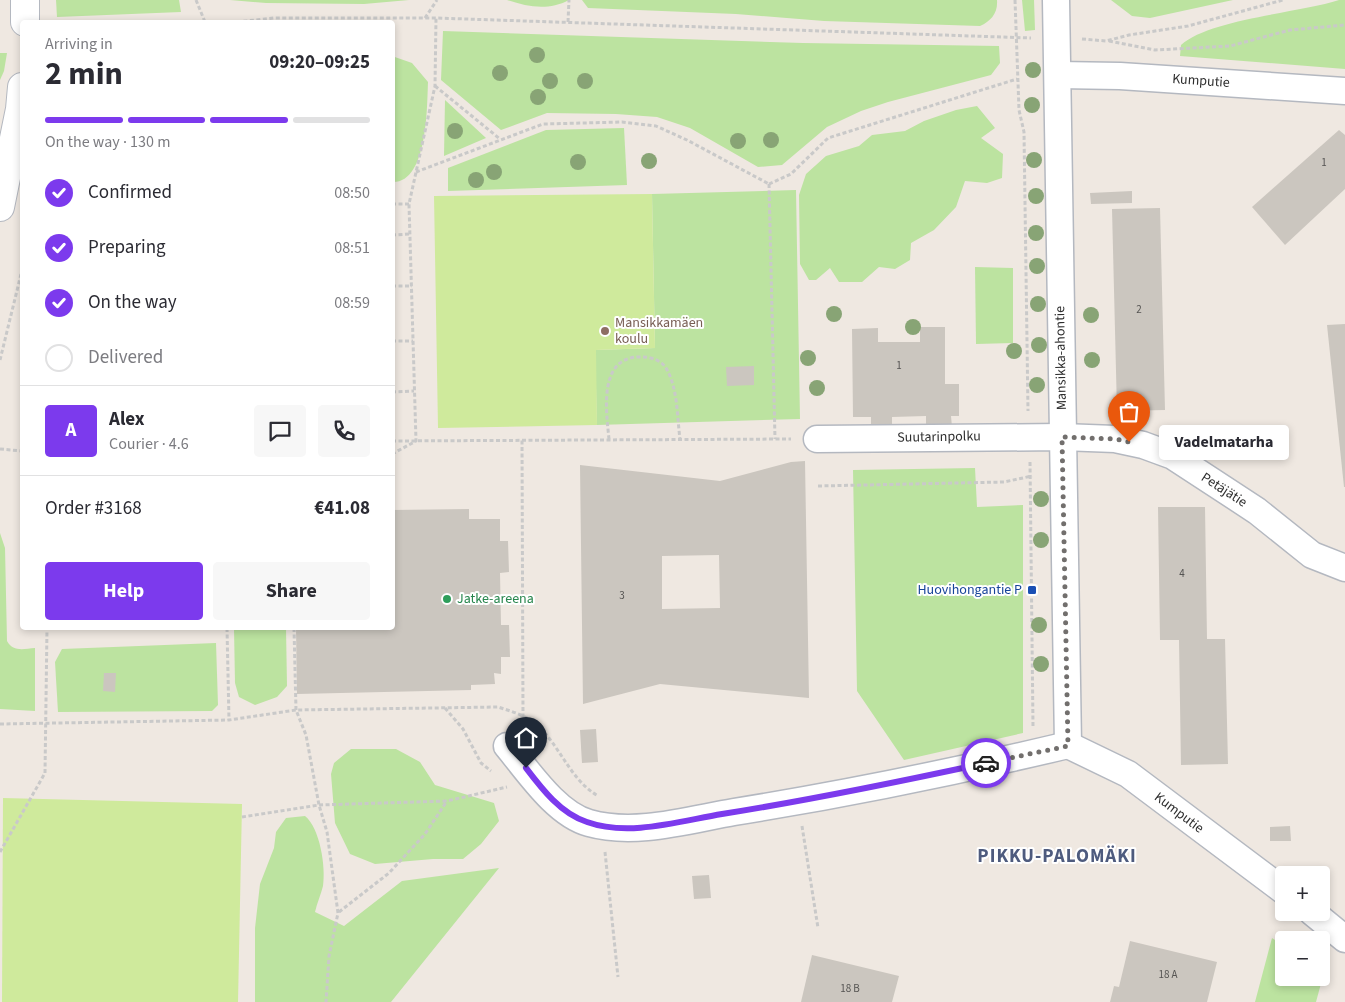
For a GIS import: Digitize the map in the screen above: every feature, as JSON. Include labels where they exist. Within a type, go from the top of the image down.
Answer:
[{"type":"street","points":[[25,0],[25,20]]},
{"type":"street","name":"Mansikka-ahontie","points":[[1056,0],[1068,746]]},
{"type":"street","name":"Kumputie","points":[[1058,76],[1120,76],[1345,91]]},
{"type":"street","points":[[0,207],[20,109]]},
{"type":"street","name":"Suutarinpolku","points":[[817,439],[1062,437]]},
{"type":"street","name":"Petäjätie","points":[[1062,437],[1115,439],[1158,450],[1173,456],[1257,511],[1312,555],[1345,568]]},
{"type":"street","points":[[507,746],[534,779],[566,812],[587,822],[616,828],[651,826],[838,794],[1068,746]]},
{"type":"street","name":"Kumputie","points":[[1068,746],[1128,774],[1275,884]]},
{"type":"street","points":[[1323,921],[1345,939]]},
{"type":"path","points":[[196,0],[204,20]]},
{"type":"path","points":[[424,19],[437,0]]},
{"type":"path","points":[[568,22],[569,0]]},
{"type":"path","points":[[1015,0],[1019,110],[1024,132],[1028,415]]},
{"type":"path","points":[[1106,41],[1129,35],[1188,26],[1283,0]]},
{"type":"path","points":[[256,20],[274,18],[436,18],[1038,39]]},
{"type":"path","points":[[416,441],[409,204],[435,86],[436,18]]},
{"type":"path","points":[[1079,39],[1106,41],[1155,50],[1230,46],[1290,30],[1345,25]]},
{"type":"path","points":[[769,184],[791,174],[828,138],[1017,79]]},
{"type":"path","points":[[435,86],[500,139]]},
{"type":"path","points":[[416,172],[543,124],[622,122],[656,126],[687,140],[769,184]]},
{"type":"path","points":[[769,184],[775,439]]},
{"type":"path","points":[[395,204],[409,204]]},
{"type":"path","points":[[395,235],[410,234]]},
{"type":"path","points":[[0,360],[20,278]]},
{"type":"path","points":[[395,286],[412,286]]},
{"type":"path","points":[[395,341],[413,341]]},
{"type":"path","points":[[608,439],[606,403],[610,376],[621,363],[637,357],[657,360],[665,366],[672,383],[680,439]]},
{"type":"path","points":[[395,392],[414,391]]},
{"type":"path","points":[[395,441],[817,439]]},
{"type":"path","points":[[507,746],[523,716],[522,440]]},
{"type":"path","points":[[395,452],[416,441]]},
{"type":"path","points":[[0,449],[20,451]]},
{"type":"path","points":[[1030,459],[1033,734]]},
{"type":"path","points":[[818,486],[1004,482],[1031,476]]},
{"type":"path","points":[[0,852],[45,773],[48,723],[47,630]]},
{"type":"path","points":[[226,630],[229,720]]},
{"type":"path","points":[[294,630],[296,710],[306,735],[319,805],[327,832],[338,913],[329,956],[326,1002]]},
{"type":"path","points":[[242,817],[319,805],[447,801],[534,779]]},
{"type":"path","points":[[338,913],[389,873],[425,834],[447,801]]},
{"type":"path","points":[[801,820],[818,928]]},
{"type":"path","points":[[605,850],[618,977]]},
{"type":"green space","points":[[56,0],[179,0],[181,12],[57,17]]},
{"type":"green space","points":[[230,0],[409,0],[364,4],[266,3]]},
{"type":"green space","points":[[507,0],[569,0],[553,6],[538,7]]},
{"type":"green space","points":[[582,0],[997,0],[997,5],[993,16],[980,26],[824,21],[736,14],[588,8]]},
{"type":"green space","points":[[1022,0],[1034,0],[1035,30],[1025,31]]},
{"type":"green space","points":[[1111,0],[1233,0],[1150,18],[1132,16]]},
{"type":"green space","points":[[1345,0],[1345,69],[1180,56],[1181,45],[1194,36],[1212,29]]},
{"type":"green space","points":[[443,31],[803,43],[999,46],[1000,63],[991,75],[861,111],[827,127],[782,165],[758,167],[690,128],[657,117],[616,114],[547,113],[501,130],[441,80]]},
{"type":"green space","points":[[0,53],[7,53],[4,71],[0,80]]},
{"type":"green space","points":[[395,57],[412,63],[428,82],[426,124],[423,141],[413,170],[404,179],[395,181]]},
{"type":"green space","points":[[445,100],[486,138],[444,156]]},
{"type":"green space","points":[[977,106],[995,128],[981,138],[1003,154],[1002,178],[987,183],[965,181],[956,207],[934,230],[911,243],[910,260],[895,269],[879,267],[862,282],[839,282],[830,268],[816,280],[809,280],[800,264],[799,195],[806,174],[826,156],[859,146],[872,135],[905,131],[924,121],[956,110]]},
{"type":"green space","points":[[624,128],[627,185],[448,191],[448,168],[546,130]]},
{"type":"green space","points":[[796,190],[800,419],[597,425],[595,350],[655,348],[652,194]]},
{"type":"green space","points":[[652,194],[655,348],[596,350],[597,425],[438,428],[434,196]]},
{"type":"green space","points":[[975,267],[1013,268],[1013,343],[976,344]]},
{"type":"green space","points":[[975,468],[977,507],[1023,505],[1023,733],[904,760],[857,691],[853,470]]},
{"type":"green space","points":[[0,533],[5,548],[7,641],[15,648],[35,648],[35,711],[0,709]]},
{"type":"green space","points":[[234,630],[286,630],[287,686],[277,697],[255,705],[239,697],[235,683]]},
{"type":"green space","points":[[216,643],[218,705],[212,711],[58,712],[55,662],[62,649]]},
{"type":"green space","points":[[351,749],[396,749],[420,762],[435,785],[494,803],[499,821],[481,844],[463,859],[433,859],[375,864],[350,854],[335,823],[331,774],[334,763]]},
{"type":"green space","points":[[3,798],[242,804],[238,1002],[2,1002]]},
{"type":"green space","points":[[305,816],[315,829],[323,859],[323,886],[315,912],[344,926],[402,881],[499,868],[391,1002],[255,1002],[255,928],[260,884],[274,848],[276,832],[286,818]]},
{"type":"green space","points":[[1272,938],[1275,940],[1275,986],[1320,986],[1316,1002],[1255,1002]]},
{"type":"building","points":[[1339,130],[1345,135],[1345,189],[1285,245],[1252,207]]},
{"type":"building","points":[[1132,191],[1132,203],[1091,204],[1090,193]]},
{"type":"building","points":[[1160,208],[1165,410],[1117,411],[1112,209]]},
{"type":"building","points":[[1345,324],[1345,487],[1344,487],[1327,325]]},
{"type":"building","points":[[920,327],[945,327],[945,384],[959,384],[959,416],[951,416],[952,427],[926,427],[926,416],[892,417],[892,425],[871,426],[871,417],[853,417],[852,329],[878,328],[878,342],[920,342]]},
{"type":"building","points":[[754,366],[754,385],[727,386],[726,367]]},
{"type":"building","points":[[805,461],[809,698],[660,684],[583,704],[580,465],[720,481],[791,462]],"holes":[[[719,555],[720,608],[662,609],[662,556]]]},
{"type":"building","points":[[1158,507],[1205,507],[1207,639],[1225,639],[1228,764],[1181,765],[1179,640],[1160,640]]},
{"type":"building","name":"Jatke-areena","points":[[469,509],[469,519],[500,519],[500,541],[508,541],[509,572],[500,573],[501,625],[509,625],[510,657],[501,657],[501,674],[494,673],[495,684],[471,685],[471,690],[297,694],[296,630],[395,630],[395,510]]},
{"type":"building","points":[[104,673],[116,673],[115,692],[103,691]]},
{"type":"building","points":[[596,729],[598,762],[582,763],[580,730]]},
{"type":"building","points":[[1290,826],[1291,841],[1270,841],[1270,827]]},
{"type":"building","points":[[709,875],[711,898],[694,899],[692,876]]},
{"type":"building","points":[[1130,941],[1217,962],[1207,1002],[1110,1002],[1114,986],[1119,987]]},
{"type":"building","points":[[812,955],[899,976],[892,1002],[801,1002]]},
{"type":"way so far","points":[[986,763],[1068,746],[1062,437],[1115,439],[1129,442]]},
{"type":"place","name":"Mansikkamäen koulu","points":[[605,331]]},
{"type":"place","name":"Vadelmatarha","points":[[1129,442]]},
{"type":"place","name":"Huovihongantie P","points":[[1032,590]]},
{"type":"place","name":"Jatke-areena","points":[[447,599]]},
{"type":"district","name":"PIKKU-PALOMÄKI","points":[[1057,856]]},
{"type":"route","points":[[526,768],[566,812],[587,822],[616,828],[651,826],[804,801],[986,763]]}]
